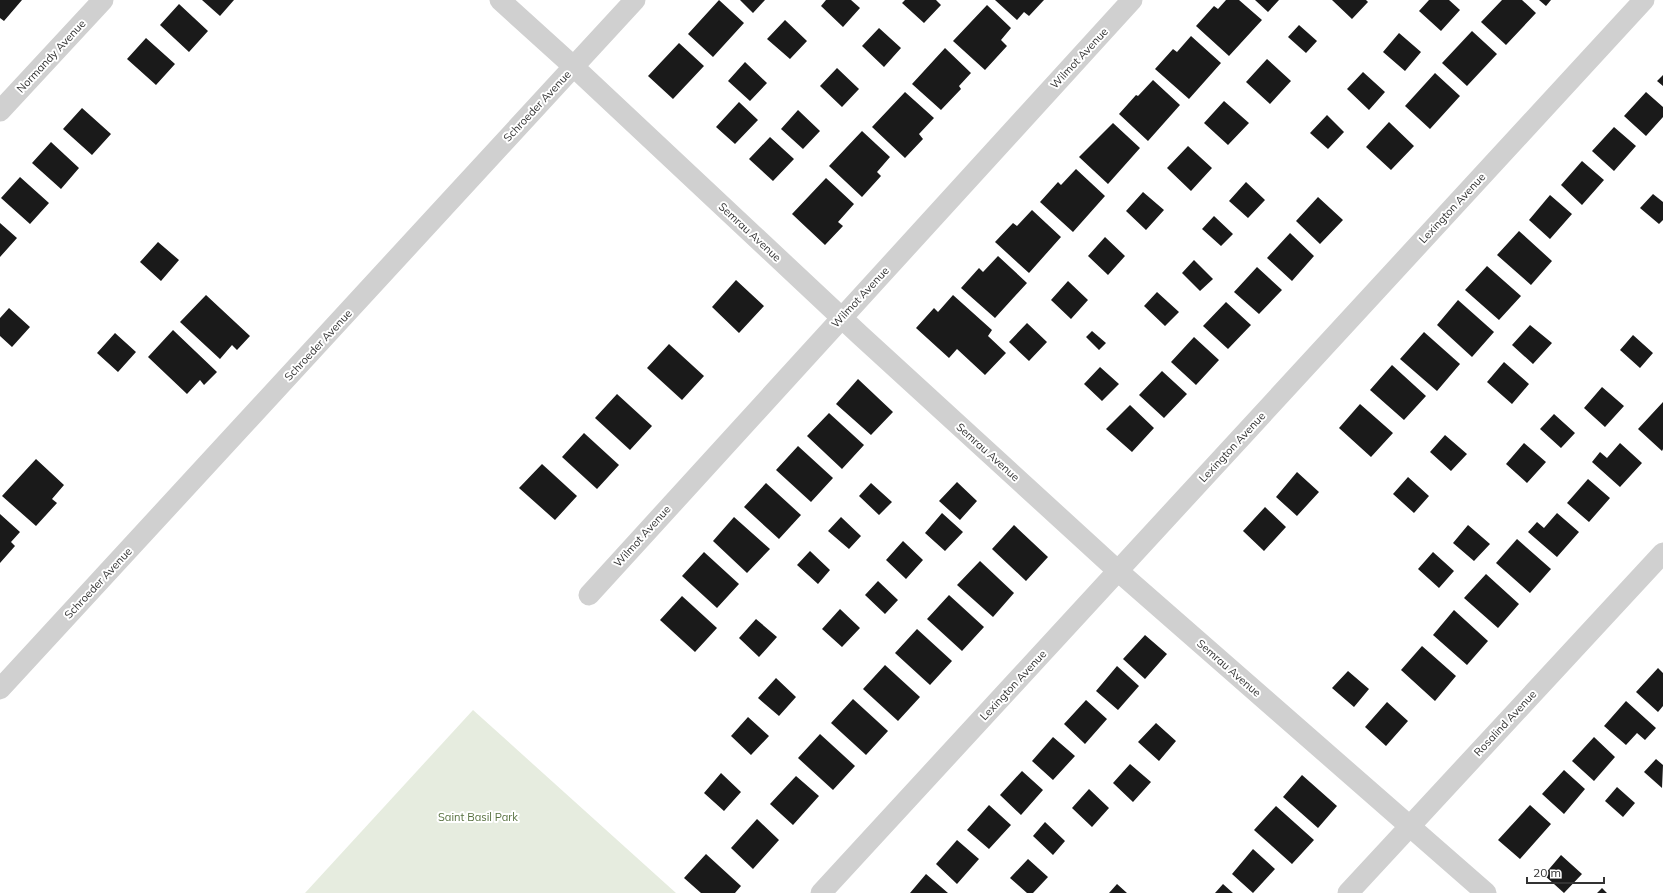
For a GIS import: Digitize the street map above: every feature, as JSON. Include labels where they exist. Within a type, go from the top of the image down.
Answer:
[{"type":"street","name":"Normandy Avenue","points":[[0,111],[103,0]]},
{"type":"street","name":"Semrau Avenue","points":[[500,0],[574,67],[841,317],[1118,571],[1486,893]]},
{"type":"street","name":"Schroeder Avenue","points":[[0,689],[635,0]]},
{"type":"street","name":"Wilmot Avenue","points":[[589,595],[841,317],[1132,0]]},
{"type":"street","name":"Lexington Avenue","points":[[820,893],[1644,0]]},
{"type":"street","name":"Rosalind Avenue","points":[[1348,893],[1663,553]]},
{"type":"green space","name":"Saint Basil Park","points":[[473,710],[676,893],[305,893]]},
{"type":"building","points":[[0,0],[22,0],[4,21],[0,18]]},
{"type":"building","points":[[202,0],[234,0],[220,16]]},
{"type":"building","points":[[719,0],[744,23],[713,57],[688,34]]},
{"type":"building","points":[[740,0],[765,0],[753,13]]},
{"type":"building","points":[[826,0],[851,0],[860,8],[843,27],[821,6]]},
{"type":"building","points":[[905,0],[936,0],[941,5],[924,23],[902,3]]},
{"type":"building","points":[[995,0],[1044,0],[1029,16],[1024,12],[1017,20]]},
{"type":"building","points":[[1226,0],[1239,0],[1262,20],[1229,56],[1196,26],[1214,6],[1218,9]]},
{"type":"building","points":[[1255,0],[1279,0],[1268,12]]},
{"type":"building","points":[[1332,0],[1366,0],[1368,2],[1352,19]]},
{"type":"building","points":[[1429,0],[1449,0],[1460,10],[1441,31],[1419,11]]},
{"type":"building","points":[[1502,0],[1522,0],[1536,13],[1506,45],[1481,22]]},
{"type":"building","points":[[1539,0],[1551,0],[1546,6]]},
{"type":"building","points":[[179,4],[208,31],[189,52],[160,25]]},
{"type":"building","points":[[987,5],[1011,28],[1001,40],[1007,46],[985,70],[953,41]]},
{"type":"building","points":[[785,20],[807,41],[790,59],[767,39]]},
{"type":"building","points":[[1299,25],[1317,41],[1306,53],[1288,37]]},
{"type":"building","points":[[879,28],[901,48],[884,67],[862,46]]},
{"type":"building","points":[[1472,31],[1497,54],[1467,86],[1442,63]]},
{"type":"building","points":[[1399,33],[1421,52],[1405,71],[1383,52]]},
{"type":"building","points":[[1191,36],[1221,63],[1189,99],[1155,69],[1173,49],[1177,52]]},
{"type":"building","points":[[146,38],[175,64],[156,85],[127,59]]},
{"type":"building","points":[[679,43],[704,66],[673,99],[648,76]]},
{"type":"building","points":[[945,48],[971,73],[959,86],[961,89],[941,110],[912,84]]},
{"type":"building","points":[[1267,59],[1291,81],[1270,104],[1246,82]]},
{"type":"building","points":[[745,62],[767,83],[750,101],[728,81]]},
{"type":"building","points":[[837,68],[859,89],[842,107],[820,86]]},
{"type":"building","points":[[1363,72],[1385,92],[1369,110],[1347,89]]},
{"type":"building","points":[[1435,73],[1460,96],[1430,129],[1405,106]]},
{"type":"building","points":[[1663,75],[1663,86],[1657,81]]},
{"type":"building","points":[[1153,80],[1180,105],[1148,141],[1119,114],[1136,95],[1138,96]]},
{"type":"building","points":[[905,92],[934,118],[919,134],[923,139],[905,158],[872,127]]},
{"type":"building","points":[[1646,92],[1663,107],[1663,117],[1646,136],[1624,116]]},
{"type":"building","points":[[1224,101],[1249,123],[1228,145],[1204,123]]},
{"type":"building","points":[[739,102],[758,120],[735,144],[716,127]]},
{"type":"building","points":[[82,108],[111,134],[92,155],[63,129]]},
{"type":"building","points":[[798,110],[820,131],[803,149],[781,129]]},
{"type":"building","points":[[1327,115],[1344,132],[1328,149],[1310,133]]},
{"type":"building","points":[[1389,122],[1414,146],[1391,170],[1366,147]]},
{"type":"building","points":[[1113,123],[1140,148],[1108,184],[1079,157]]},
{"type":"building","points":[[1614,127],[1636,146],[1614,171],[1592,151]]},
{"type":"building","points":[[862,131],[890,157],[877,172],[881,176],[862,197],[829,166]]},
{"type":"building","points":[[770,137],[794,159],[773,181],[749,159]]},
{"type":"building","points":[[51,142],[79,168],[61,189],[32,163]]},
{"type":"building","points":[[1188,146],[1212,168],[1191,191],[1167,168]]},
{"type":"building","points":[[1582,161],[1604,180],[1582,205],[1561,185]]},
{"type":"building","points":[[1076,169],[1105,196],[1073,232],[1040,202],[1058,182],[1061,185]]},
{"type":"building","points":[[20,177],[49,203],[30,224],[1,198]]},
{"type":"building","points":[[826,178],[854,204],[838,222],[843,226],[825,245],[792,214]]},
{"type":"building","points":[[1246,182],[1265,200],[1248,218],[1229,201]]},
{"type":"building","points":[[1143,192],[1164,210],[1146,230],[1126,211]]},
{"type":"building","points":[[1653,194],[1663,202],[1663,220],[1659,224],[1640,208]]},
{"type":"building","points":[[1550,195],[1572,214],[1550,239],[1529,220]]},
{"type":"building","points":[[1318,197],[1343,220],[1320,244],[1296,221]]},
{"type":"building","points":[[1032,210],[1061,237],[1029,273],[995,242],[1013,223],[1017,226]]},
{"type":"building","points":[[1214,216],[1233,234],[1221,246],[1202,229]]},
{"type":"building","points":[[0,223],[17,238],[0,257]]},
{"type":"building","points":[[1519,231],[1552,261],[1531,285],[1497,255]]},
{"type":"building","points":[[1290,233],[1314,256],[1292,281],[1267,258]]},
{"type":"building","points":[[1105,237],[1125,256],[1108,275],[1088,256]]},
{"type":"building","points":[[158,242],[179,260],[161,281],[140,262]]},
{"type":"building","points":[[998,256],[1027,283],[995,318],[961,288],[979,268],[983,272]]},
{"type":"building","points":[[1194,260],[1213,279],[1200,291],[1182,273]]},
{"type":"building","points":[[1487,266],[1521,296],[1499,320],[1465,290]]},
{"type":"building","points":[[1257,267],[1282,290],[1259,314],[1234,292]]},
{"type":"building","points":[[736,280],[764,306],[739,333],[712,307]]},
{"type":"building","points":[[1068,281],[1088,300],[1071,319],[1051,300]]},
{"type":"building","points":[[1157,292],[1179,312],[1165,326],[1144,306]]},
{"type":"building","points":[[206,295],[250,336],[237,350],[232,345],[220,359],[180,322]]},
{"type":"building","points":[[953,295],[992,330],[988,336],[1006,353],[985,375],[957,349],[949,358],[916,328],[934,308],[938,312]]},
{"type":"building","points":[[1458,300],[1494,332],[1472,357],[1437,325]]},
{"type":"building","points":[[1226,302],[1251,325],[1228,349],[1203,326]]},
{"type":"building","points":[[9,308],[30,327],[12,347],[0,336],[0,318]]},
{"type":"building","points":[[1027,323],[1047,342],[1029,361],[1009,342]]},
{"type":"building","points":[[1530,325],[1552,343],[1533,364],[1512,345]]},
{"type":"building","points":[[173,330],[217,372],[204,385],[200,380],[187,394],[148,357]]},
{"type":"building","points":[[1092,331],[1106,343],[1099,350],[1086,337]]},
{"type":"building","points":[[1424,332],[1460,364],[1437,391],[1400,359]]},
{"type":"building","points":[[115,333],[136,352],[118,372],[97,353]]},
{"type":"building","points":[[1633,335],[1653,353],[1640,368],[1620,350]]},
{"type":"building","points":[[1194,337],[1219,360],[1196,385],[1171,362]]},
{"type":"building","points":[[669,344],[704,376],[682,400],[647,368]]},
{"type":"building","points":[[1504,362],[1529,384],[1512,404],[1487,382]]},
{"type":"building","points":[[1392,365],[1426,396],[1404,420],[1370,390]]},
{"type":"building","points":[[1100,367],[1119,384],[1102,401],[1084,384]]},
{"type":"building","points":[[1162,371],[1187,394],[1164,418],[1139,395]]},
{"type":"building","points":[[858,379],[893,412],[871,435],[836,404]]},
{"type":"building","points":[[1602,387],[1624,406],[1605,427],[1584,408]]},
{"type":"building","points":[[617,394],[652,426],[630,450],[595,418]]},
{"type":"building","points":[[1663,402],[1663,449],[1662,451],[1638,429]]},
{"type":"building","points":[[1360,404],[1393,433],[1371,457],[1339,428]]},
{"type":"building","points":[[1130,405],[1154,428],[1132,452],[1106,429]]},
{"type":"building","points":[[829,413],[864,445],[842,469],[807,436]]},
{"type":"building","points":[[1554,414],[1575,433],[1561,448],[1540,429]]},
{"type":"building","points":[[584,433],[619,465],[597,489],[562,457]]},
{"type":"building","points":[[1445,435],[1467,454],[1451,471],[1430,452]]},
{"type":"building","points":[[1524,443],[1546,462],[1527,483],[1506,464]]},
{"type":"building","points":[[1620,443],[1642,463],[1620,487],[1592,462],[1600,452],[1607,458]]},
{"type":"building","points":[[798,446],[833,478],[811,502],[776,470]]},
{"type":"building","points":[[36,459],[64,485],[52,499],[57,503],[36,526],[2,496]]},
{"type":"building","points":[[542,464],[577,496],[555,520],[519,488]]},
{"type":"building","points":[[1297,472],[1319,492],[1297,516],[1276,497]]},
{"type":"building","points":[[1408,477],[1429,496],[1414,513],[1393,494]]},
{"type":"building","points":[[1588,479],[1610,498],[1589,522],[1567,503]]},
{"type":"building","points":[[957,482],[977,501],[960,520],[939,501]]},
{"type":"building","points":[[766,483],[801,515],[779,539],[744,507]]},
{"type":"building","points":[[871,483],[892,502],[879,515],[859,496]]},
{"type":"building","points":[[1265,507],[1286,527],[1264,551],[1243,531]]},
{"type":"building","points":[[942,513],[963,532],[945,551],[925,533]]},
{"type":"building","points":[[1557,513],[1579,532],[1557,557],[1528,532],[1537,522],[1544,528]]},
{"type":"building","points":[[0,514],[20,532],[11,542],[15,546],[0,563]]},
{"type":"building","points":[[734,517],[770,549],[747,573],[713,541]]},
{"type":"building","points":[[841,517],[861,536],[849,549],[828,531]]},
{"type":"building","points":[[1014,525],[1048,557],[1026,581],[992,549]]},
{"type":"building","points":[[1468,525],[1490,544],[1474,561],[1453,543]]},
{"type":"building","points":[[1517,539],[1551,569],[1530,593],[1496,563]]},
{"type":"building","points":[[903,541],[923,560],[906,579],[886,560]]},
{"type":"building","points":[[810,551],[830,570],[818,584],[797,565]]},
{"type":"building","points":[[704,552],[739,584],[717,608],[682,576]]},
{"type":"building","points":[[1433,552],[1454,571],[1439,588],[1418,569]]},
{"type":"building","points":[[980,561],[1014,593],[993,617],[957,585]]},
{"type":"building","points":[[1486,574],[1519,604],[1498,628],[1464,598]]},
{"type":"building","points":[[878,581],[898,600],[885,614],[865,595]]},
{"type":"building","points":[[949,595],[984,627],[962,651],[927,619]]},
{"type":"building","points":[[682,596],[717,628],[695,652],[660,620]]},
{"type":"building","points":[[840,609],[860,628],[842,647],[822,629]]},
{"type":"building","points":[[1454,610],[1488,641],[1467,665],[1433,635]]},
{"type":"building","points":[[756,619],[777,637],[759,657],[739,638]]},
{"type":"building","points":[[917,629],[952,661],[930,685],[895,653]]},
{"type":"building","points":[[1145,635],[1167,654],[1145,679],[1123,659]]},
{"type":"building","points":[[1422,646],[1456,676],[1435,701],[1401,670]]},
{"type":"building","points":[[885,665],[920,697],[898,721],[863,689]]},
{"type":"building","points":[[1117,666],[1139,686],[1118,710],[1096,691]]},
{"type":"building","points":[[1658,668],[1663,673],[1663,706],[1658,712],[1636,692]]},
{"type":"building","points":[[1348,671],[1369,689],[1354,707],[1332,688]]},
{"type":"building","points":[[776,678],[796,697],[779,716],[758,698]]},
{"type":"building","points":[[853,699],[888,731],[866,755],[831,723]]},
{"type":"building","points":[[1086,700],[1107,719],[1085,744],[1064,724]]},
{"type":"building","points":[[1626,701],[1656,728],[1645,740],[1637,733],[1626,745],[1604,726]]},
{"type":"building","points":[[1387,702],[1408,721],[1386,746],[1365,727]]},
{"type":"building","points":[[748,717],[769,736],[751,755],[731,736]]},
{"type":"building","points":[[1156,723],[1176,741],[1159,761],[1138,742]]},
{"type":"building","points":[[820,734],[855,766],[833,790],[798,758]]},
{"type":"building","points":[[1053,737],[1075,756],[1053,780],[1032,761]]},
{"type":"building","points":[[1594,737],[1615,757],[1594,781],[1572,761]]},
{"type":"building","points":[[1656,759],[1663,765],[1662,788],[1644,772]]},
{"type":"building","points":[[1130,764],[1151,782],[1133,802],[1113,783]]},
{"type":"building","points":[[1564,770],[1585,789],[1564,814],[1542,794]]},
{"type":"building","points":[[1022,771],[1043,790],[1021,815],[1000,795]]},
{"type":"building","points":[[721,773],[741,792],[724,811],[704,793]]},
{"type":"building","points":[[1302,775],[1337,806],[1318,828],[1283,797]]},
{"type":"building","points":[[796,776],[819,796],[793,825],[770,804]]},
{"type":"building","points":[[1617,787],[1635,803],[1623,817],[1605,801]]},
{"type":"building","points":[[1089,789],[1109,808],[1092,827],[1072,808]]},
{"type":"building","points":[[989,805],[1011,825],[989,849],[967,830]]},
{"type":"building","points":[[1530,805],[1551,824],[1520,859],[1498,840]]},
{"type":"building","points":[[1276,806],[1314,840],[1292,864],[1254,830]]},
{"type":"building","points":[[757,819],[779,840],[753,869],[731,848]]},
{"type":"building","points":[[1045,822],[1065,841],[1053,855],[1033,836]]},
{"type":"building","points":[[957,840],[979,859],[957,884],[936,864]]},
{"type":"building","points":[[1253,849],[1275,869],[1253,893],[1232,874]]},
{"type":"building","points":[[706,854],[741,886],[735,893],[701,893],[684,878]]},
{"type":"building","points":[[1561,855],[1582,874],[1564,893],[1544,875]]},
{"type":"building","points":[[1028,859],[1048,877],[1033,893],[1027,893],[1010,878]]},
{"type":"building","points":[[926,874],[948,893],[910,893]]},
{"type":"building","points":[[1117,884],[1127,893],[1109,893]]},
{"type":"building","points":[[1223,884],[1233,893],[1215,893]]},
{"type":"building","points":[[1602,888],[1607,893],[1597,893]]}]
